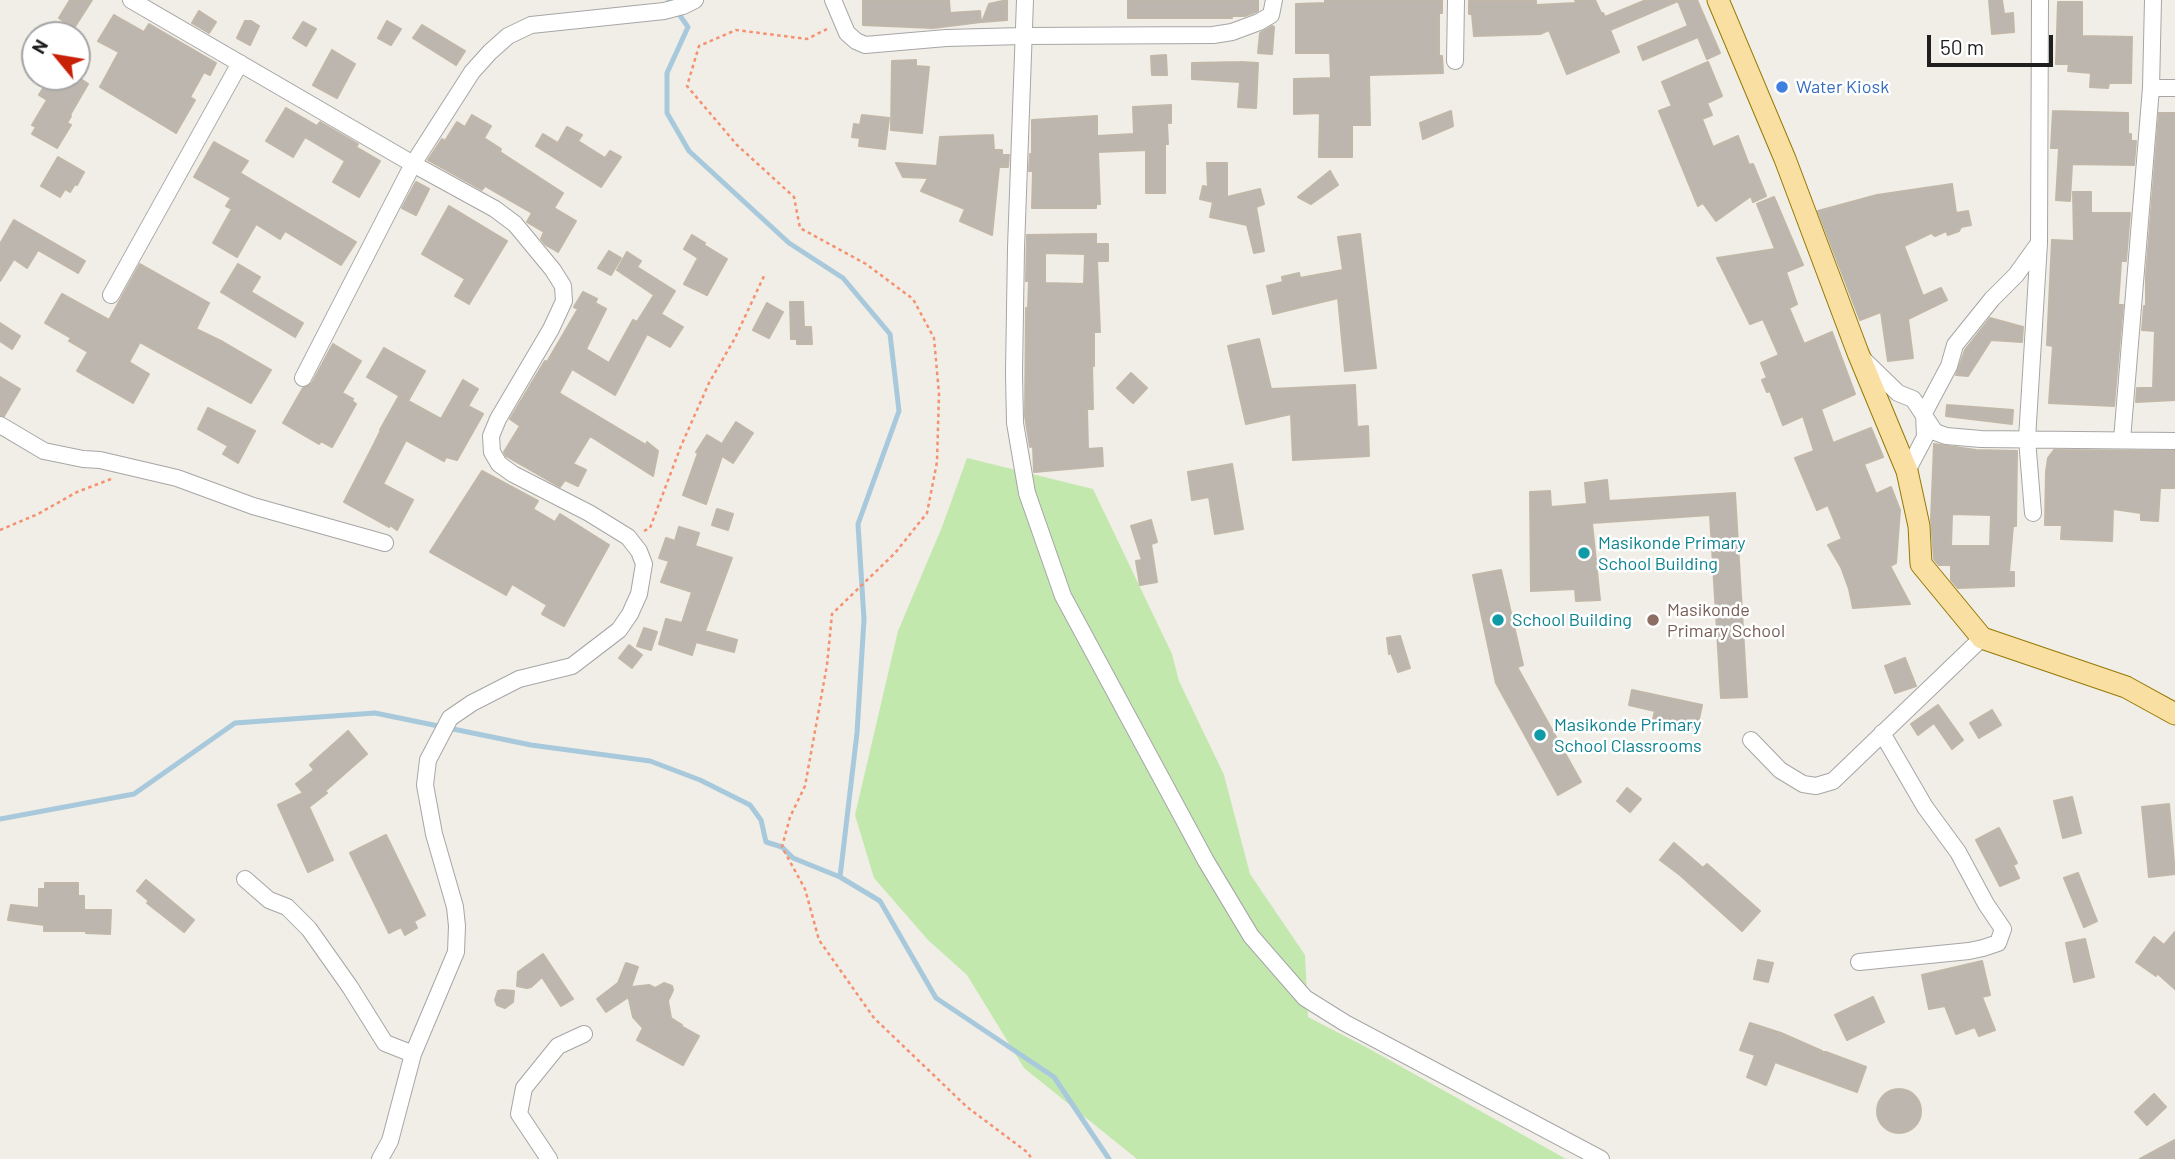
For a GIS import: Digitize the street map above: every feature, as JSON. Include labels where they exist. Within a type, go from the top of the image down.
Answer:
[{"type":"main road","points":[[1718,0],[1785,159],[1858,353],[1907,471],[1919,526],[1921,564],[1982,638],[2126,687],[2175,714]]},
{"type":"street","points":[[303,378],[413,164],[472,72],[490,52],[517,30],[531,25],[663,11],[695,0]]},
{"type":"street","points":[[833,0],[853,39],[865,45],[946,38],[1232,32],[1247,28],[1271,15],[1274,0]]},
{"type":"street","points":[[1025,0],[1014,373],[1015,423],[1027,494],[1063,596],[1206,861],[1251,936],[1305,998],[1345,1023],[1601,1159]]},
{"type":"street","points":[[1455,61],[1456,0]]},
{"type":"street","points":[[2033,513],[2026,439],[2039,243],[2040,0]]},
{"type":"street","points":[[2122,440],[2151,88],[2153,0]]},
{"type":"street","points":[[139,2],[413,164],[495,209],[515,224],[553,270],[563,286],[564,301],[498,419],[490,444],[494,457],[513,474],[589,513],[628,537],[639,551],[644,564],[639,594],[619,630],[572,666],[519,679],[472,703],[450,718],[428,760],[425,785],[434,834],[455,908],[456,952],[413,1054],[390,1141],[380,1159]]},
{"type":"street","points":[[111,295],[240,63]]},
{"type":"street","points":[[2151,88],[2175,88]]},
{"type":"street","points":[[1907,471],[1925,437],[1924,413],[1949,366],[1955,345],[1992,299],[2016,275],[2039,243]]},
{"type":"street","points":[[1858,353],[1898,393],[1913,399],[1935,432],[1946,436],[2175,441]]},
{"type":"street","points":[[0,425],[44,451],[100,460],[177,478],[253,506],[385,543]]},
{"type":"street","points":[[1751,740],[1792,779],[1802,784],[1816,786],[1833,781],[1982,638]]},
{"type":"street","points":[[1859,962],[1983,948],[1998,943],[2003,929],[1958,852],[1926,807],[1882,733]]},
{"type":"street","points":[[245,879],[269,900],[287,907],[309,929],[385,1043],[413,1054]]},
{"type":"street","points":[[550,1159],[519,1114],[524,1087],[558,1046],[584,1034]]},
{"type":"path","points":[[842,22],[807,39],[736,30],[699,46],[687,86],[737,145],[794,197],[800,228],[866,264],[913,299],[934,338],[939,394],[937,463],[927,513],[895,553],[832,614],[827,665],[805,786],[790,817],[782,847],[805,889],[819,940],[874,1018],[967,1107],[1027,1152],[1032,1159]]},
{"type":"path","points":[[628,537],[650,528],[681,446],[709,383],[735,338],[764,276]]},
{"type":"path","points":[[0,530],[38,514],[77,492],[136,470]]},
{"type":"green space","points":[[967,458],[1093,489],[1172,654],[1179,681],[1224,775],[1250,874],[1305,955],[1308,1017],[1566,1159],[1137,1159],[1024,1068],[967,975],[928,940],[874,878],[855,815],[898,631],[942,527]]},
{"type":"building","points":[[70,0],[92,0],[78,21],[64,21],[59,18]]},
{"type":"building","points":[[863,0],[949,0],[950,13],[980,11],[981,22],[933,28],[863,25]]},
{"type":"building","points":[[1007,0],[1007,20],[982,22],[989,4]]},
{"type":"building","points":[[1128,0],[1258,0],[1258,11],[1232,18],[1128,18]]},
{"type":"building","points":[[1325,0],[1442,0],[1442,13],[1439,13],[1439,56],[1442,56],[1443,73],[1369,75],[1370,125],[1352,125],[1352,157],[1319,157],[1320,113],[1294,114],[1294,79],[1331,78],[1330,53],[1296,53],[1296,4],[1325,3]]},
{"type":"building","points":[[1575,0],[1595,0],[1605,17],[1646,0],[1697,0],[1720,53],[1707,59],[1698,37],[1643,60],[1638,47],[1688,26],[1678,1],[1610,30],[1619,52],[1567,74],[1549,30],[1540,34],[1474,36],[1469,1],[1536,1],[1536,5],[1576,3]]},
{"type":"building","points":[[1989,0],[2002,0],[2004,14],[2013,13],[2014,32],[1992,34]]},
{"type":"building","points":[[2058,2],[2082,2],[2082,36],[2132,37],[2131,83],[2109,83],[2108,88],[2090,87],[2091,73],[2068,71],[2069,64],[2056,64]]},
{"type":"building","points":[[199,11],[216,22],[209,33],[192,23]]},
{"type":"building","points":[[114,15],[144,32],[149,24],[216,63],[210,75],[204,72],[190,97],[195,100],[176,133],[100,87],[119,52],[98,41]]},
{"type":"building","points":[[245,21],[259,26],[250,45],[237,38]]},
{"type":"building","points":[[387,21],[401,29],[391,45],[378,38]]},
{"type":"building","points":[[303,22],[316,29],[306,46],[293,38]]},
{"type":"building","points":[[422,25],[465,51],[456,65],[413,38]]},
{"type":"building","points":[[1272,26],[1272,54],[1258,53],[1260,33]]},
{"type":"building","points":[[332,50],[355,64],[337,98],[313,85]]},
{"type":"building","points":[[1166,55],[1167,75],[1152,75],[1151,56]]},
{"type":"building","points":[[916,60],[916,66],[929,67],[922,133],[891,130],[892,61]]},
{"type":"building","points":[[1708,62],[1722,96],[1707,103],[1712,115],[1702,119],[1713,147],[1738,136],[1749,165],[1753,164],[1766,196],[1753,202],[1751,196],[1716,221],[1703,203],[1698,206],[1659,111],[1672,106],[1662,82]]},
{"type":"building","points":[[1192,63],[1258,63],[1256,108],[1238,107],[1240,82],[1192,79]]},
{"type":"building","points":[[41,91],[84,91],[70,115],[67,123],[71,125],[57,148],[32,134],[36,127],[32,125],[47,100],[39,95]]},
{"type":"building","points":[[1171,105],[1171,123],[1167,123],[1168,144],[1165,144],[1165,193],[1146,193],[1146,150],[1098,152],[1100,204],[1096,204],[1096,208],[1032,208],[1033,171],[1029,171],[1032,120],[1097,116],[1097,136],[1134,134],[1133,107]]},
{"type":"building","points":[[286,108],[317,126],[320,122],[358,144],[356,147],[380,161],[359,197],[333,182],[345,161],[305,137],[293,157],[266,141]]},
{"type":"building","points":[[1451,111],[1453,126],[1423,139],[1420,123]]},
{"type":"building","points":[[2053,111],[2128,113],[2128,134],[2131,134],[2131,141],[2136,141],[2134,165],[2072,164],[2070,201],[2056,200],[2059,148],[2051,148]]},
{"type":"building","points":[[2159,113],[2175,113],[2175,400],[2136,402],[2137,388],[2153,388],[2155,331],[2142,330],[2146,306]]},
{"type":"building","points":[[472,115],[491,126],[484,138],[501,149],[500,152],[563,193],[554,208],[576,221],[558,252],[541,239],[544,232],[527,222],[532,213],[485,186],[482,190],[428,160],[457,122],[465,127]]},
{"type":"building","points":[[862,115],[889,118],[885,149],[859,146],[860,138],[852,137],[854,124],[860,125]]},
{"type":"building","points":[[567,127],[582,135],[578,141],[605,158],[610,151],[621,157],[601,187],[536,146],[543,134],[558,143]]},
{"type":"building","points":[[993,135],[994,150],[1002,150],[1002,155],[1009,155],[1008,167],[999,167],[992,235],[960,221],[965,209],[921,191],[928,178],[903,177],[896,163],[937,166],[940,137]]},
{"type":"building","points":[[214,142],[248,161],[240,173],[356,242],[341,265],[285,231],[280,239],[256,224],[237,257],[213,243],[232,209],[226,206],[231,198],[194,177]]},
{"type":"building","points":[[58,157],[84,172],[77,185],[75,184],[70,192],[65,189],[60,197],[41,186]]},
{"type":"building","points":[[1207,163],[1227,163],[1227,197],[1260,189],[1264,204],[1256,207],[1264,251],[1254,253],[1247,225],[1210,217],[1213,202],[1200,199],[1203,186],[1208,187]]},
{"type":"building","points":[[1330,171],[1338,185],[1311,204],[1298,197]]},
{"type":"building","points":[[416,182],[429,189],[416,215],[402,208]]},
{"type":"building","points":[[1952,184],[1956,213],[1968,211],[1971,225],[1961,227],[1959,231],[1948,235],[1946,231],[1935,236],[1931,233],[1904,246],[1923,296],[1941,288],[1947,300],[1908,319],[1913,358],[1888,361],[1881,312],[1860,320],[1818,211],[1877,195]]},
{"type":"building","points":[[2073,192],[2091,192],[2091,213],[2130,213],[2126,261],[2121,261],[2118,305],[2123,305],[2114,406],[2049,403],[2053,346],[2047,345],[2052,240],[2074,241]]},
{"type":"building","points":[[1774,197],[1803,265],[1786,272],[1797,304],[1789,308],[1804,344],[1832,332],[1855,394],[1821,409],[1833,443],[1871,428],[1883,457],[1864,464],[1876,494],[1891,487],[1900,510],[1896,563],[1890,566],[1910,604],[1853,608],[1841,567],[1828,545],[1842,539],[1828,505],[1817,510],[1795,458],[1814,451],[1803,416],[1783,425],[1770,391],[1767,392],[1762,380],[1767,378],[1761,363],[1779,355],[1763,319],[1750,324],[1717,258],[1775,249],[1757,204]]},
{"type":"building","points":[[449,206],[507,241],[469,304],[455,296],[465,279],[422,254]]},
{"type":"building","points":[[14,220],[85,261],[78,273],[38,250],[27,268],[14,259],[0,281],[0,244]]},
{"type":"building","points":[[1096,234],[1096,244],[1108,244],[1108,261],[1097,261],[1100,332],[1094,332],[1093,409],[1087,409],[1088,449],[1102,448],[1103,466],[1034,472],[1033,446],[1030,447],[1025,416],[1026,308],[1029,281],[1026,281],[1027,235]],"holes":[[[1045,253],[1085,254],[1084,284],[1045,283]]]},
{"type":"building","points":[[1360,234],[1376,368],[1345,371],[1338,298],[1273,314],[1267,286],[1283,282],[1282,277],[1299,273],[1300,278],[1343,270],[1338,237]]},
{"type":"building","points":[[692,235],[727,259],[707,295],[684,284],[698,258],[684,249]]},
{"type":"building","points":[[609,251],[621,258],[611,275],[598,268]]},
{"type":"building","points":[[627,252],[641,261],[637,267],[675,291],[661,314],[683,327],[670,347],[647,334],[615,395],[572,369],[559,393],[646,445],[647,442],[658,451],[653,476],[590,436],[573,464],[586,470],[578,486],[565,480],[560,487],[506,456],[504,452],[520,426],[510,419],[578,309],[574,307],[583,292],[597,299],[595,303],[606,309],[586,349],[609,363],[633,320],[637,322],[654,295],[617,270]]},
{"type":"building","points":[[140,264],[209,303],[196,329],[271,370],[251,403],[140,342],[129,362],[149,374],[133,403],[77,371],[88,352],[69,341],[71,338],[45,323],[62,294],[109,320]]},
{"type":"building","points":[[238,264],[260,277],[251,292],[303,323],[295,337],[221,292]]},
{"type":"building","points":[[790,302],[803,302],[804,327],[811,327],[812,344],[797,344],[797,339],[791,339]]},
{"type":"building","points":[[767,303],[783,312],[769,338],[753,330]]},
{"type":"building","points":[[1990,318],[2023,327],[2022,342],[1991,340],[1968,376],[1956,375],[1965,350]]},
{"type":"building","points":[[0,323],[20,336],[12,349],[0,341]]},
{"type":"building","points":[[1259,339],[1271,389],[1355,385],[1357,427],[1368,426],[1369,456],[1293,460],[1291,414],[1246,424],[1228,346]]},
{"type":"building","points":[[333,344],[361,361],[342,393],[356,404],[332,447],[321,441],[319,444],[283,423],[303,388],[312,383]]},
{"type":"building","points":[[384,348],[425,371],[408,401],[367,377]]},
{"type":"building","points":[[1131,373],[1147,388],[1133,403],[1117,388]]},
{"type":"building","points":[[0,377],[20,389],[4,416],[0,415]]},
{"type":"building","points":[[463,380],[478,389],[468,406],[483,414],[457,460],[446,457],[444,461],[406,440],[383,484],[413,500],[397,530],[344,502],[399,396],[441,419]]},
{"type":"building","points":[[1947,405],[2013,410],[2012,424],[1946,416]]},
{"type":"building","points":[[208,408],[255,431],[238,463],[223,454],[228,446],[198,429]]},
{"type":"building","points":[[736,422],[753,433],[733,463],[722,456],[706,504],[683,495],[698,453],[696,452],[707,435],[722,444]]},
{"type":"building","points":[[1934,444],[1976,450],[2017,451],[2016,526],[2013,526],[2009,572],[2014,572],[2014,586],[1958,588],[1951,580],[1951,565],[1939,565],[1934,559],[1931,519]],"holes":[[[1952,514],[1991,515],[1990,546],[1951,546]]]},
{"type":"building","points":[[2054,450],[2175,451],[2175,488],[2160,488],[2158,521],[2141,520],[2141,513],[2113,509],[2112,541],[2061,539],[2062,525],[2045,525],[2046,472],[2048,458]]},
{"type":"building","points":[[1232,464],[1243,529],[1215,534],[1209,497],[1192,500],[1188,472]]},
{"type":"building","points":[[482,471],[538,501],[533,509],[555,522],[560,514],[609,545],[564,626],[542,614],[547,605],[512,584],[506,595],[430,552]]},
{"type":"building","points":[[1607,480],[1609,501],[1735,493],[1747,697],[1721,698],[1710,515],[1592,523],[1600,600],[1576,601],[1575,589],[1531,591],[1530,492],[1550,491],[1551,507],[1587,504],[1585,483]]},
{"type":"building","points":[[717,509],[733,514],[728,530],[712,525]]},
{"type":"building","points":[[1151,520],[1157,542],[1151,544],[1157,582],[1140,585],[1136,561],[1142,560],[1131,526]]},
{"type":"building","points":[[679,527],[699,533],[695,546],[732,558],[705,631],[737,640],[734,652],[696,642],[692,655],[659,644],[666,619],[682,623],[692,592],[661,582],[669,561],[659,558],[666,538],[675,541]]},
{"type":"building","points":[[1501,570],[1523,665],[1517,667],[1581,782],[1558,795],[1496,683],[1473,575]]},
{"type":"building","points":[[644,628],[657,632],[651,650],[637,646]]},
{"type":"building","points":[[1400,636],[1410,668],[1398,672],[1391,653],[1389,654],[1387,638]]},
{"type":"building","points":[[629,645],[642,655],[632,668],[619,658]]},
{"type":"building","points":[[1905,658],[1916,686],[1895,693],[1885,666]]},
{"type":"building","points":[[1632,690],[1702,705],[1697,728],[1653,719],[1655,711],[1629,705]]},
{"type":"building","points":[[1938,705],[1963,740],[1952,749],[1934,723],[1918,735],[1911,724]]},
{"type":"building","points":[[1992,710],[2001,725],[1979,738],[1970,723]]},
{"type":"building","points":[[348,731],[367,754],[309,807],[333,860],[308,872],[278,805],[303,793],[296,784],[314,770],[310,765]]},
{"type":"building","points":[[1627,788],[1641,799],[1630,812],[1617,801]]},
{"type":"building","points":[[2072,797],[2081,833],[2063,838],[2054,801]]},
{"type":"building","points":[[2169,804],[2175,874],[2149,877],[2142,807]]},
{"type":"building","points":[[1999,828],[2017,863],[2013,865],[2019,878],[2000,886],[1976,840]]},
{"type":"building","points":[[386,835],[425,915],[414,921],[417,928],[405,935],[401,927],[389,933],[350,853]]},
{"type":"building","points":[[1674,843],[1703,868],[1707,864],[1760,911],[1742,931],[1660,860]]},
{"type":"building","points":[[2078,873],[2097,921],[2084,927],[2064,878]]},
{"type":"building","points":[[146,880],[194,920],[184,932],[147,903],[149,901],[137,891]]},
{"type":"building","points":[[45,883],[78,883],[78,896],[84,896],[84,910],[111,910],[110,934],[44,931],[44,925],[8,920],[11,905],[39,908],[39,889],[45,889]]},
{"type":"building","points":[[2175,932],[2175,989],[2157,973],[2156,976],[2136,962],[2154,937],[2164,945]]},
{"type":"building","points":[[2085,939],[2094,977],[2074,982],[2066,943]]},
{"type":"building","points":[[543,954],[573,999],[561,1006],[542,977],[531,987],[517,986],[518,972]]},
{"type":"building","points":[[1758,960],[1773,963],[1768,982],[1754,979]]},
{"type":"building","points":[[1982,961],[1990,995],[1982,997],[1995,1030],[1979,1036],[1975,1027],[1956,1034],[1945,1006],[1929,1009],[1922,975]]},
{"type":"building","points":[[626,963],[638,967],[631,987],[649,985],[655,988],[664,983],[672,986],[668,1001],[671,1018],[699,1036],[683,1065],[637,1040],[643,1028],[633,1017],[628,995],[606,1012],[597,999],[618,983]]},
{"type":"building","points":[[498,991],[514,991],[513,1002],[505,1008],[497,1005],[495,1000]]},
{"type":"building","points":[[1873,997],[1884,1022],[1847,1040],[1835,1015]]},
{"type":"building","points":[[1750,1023],[1781,1033],[1822,1051],[1820,1052],[1866,1067],[1857,1092],[1775,1062],[1766,1085],[1747,1077],[1755,1055],[1740,1050]]},
{"type":"building","points":[[1899,1089],[1914,1096],[1921,1111],[1914,1126],[1899,1133],[1884,1126],[1877,1111],[1884,1096]]},
{"type":"building","points":[[2154,1094],[2166,1107],[2147,1125],[2135,1112]]},
{"type":"building","points":[[2175,1140],[2175,1159],[2140,1159]]},
{"type":"waterway","points":[[669,0],[688,27],[667,73],[667,113],[689,151],[789,243],[843,278],[890,334],[899,411],[858,524],[864,619],[857,733],[840,877]]},
{"type":"waterway","points":[[0,819],[134,794],[235,723],[375,713],[531,745],[650,761],[700,780],[750,805],[761,820],[766,842],[782,847],[793,858],[840,877],[880,901],[936,998],[1054,1077],[1109,1159]]},
{"type":"place","name":"Water Kiosk","points":[[1782,87]]},
{"type":"place","name":"Masikonde Primary School Building","points":[[1584,553]]},
{"type":"place","name":"School Building","points":[[1498,620]]},
{"type":"place","name":"Masikonde Primary School","points":[[1653,620]]},
{"type":"place","name":"Masikonde Primary School Classrooms","points":[[1540,735]]}]
